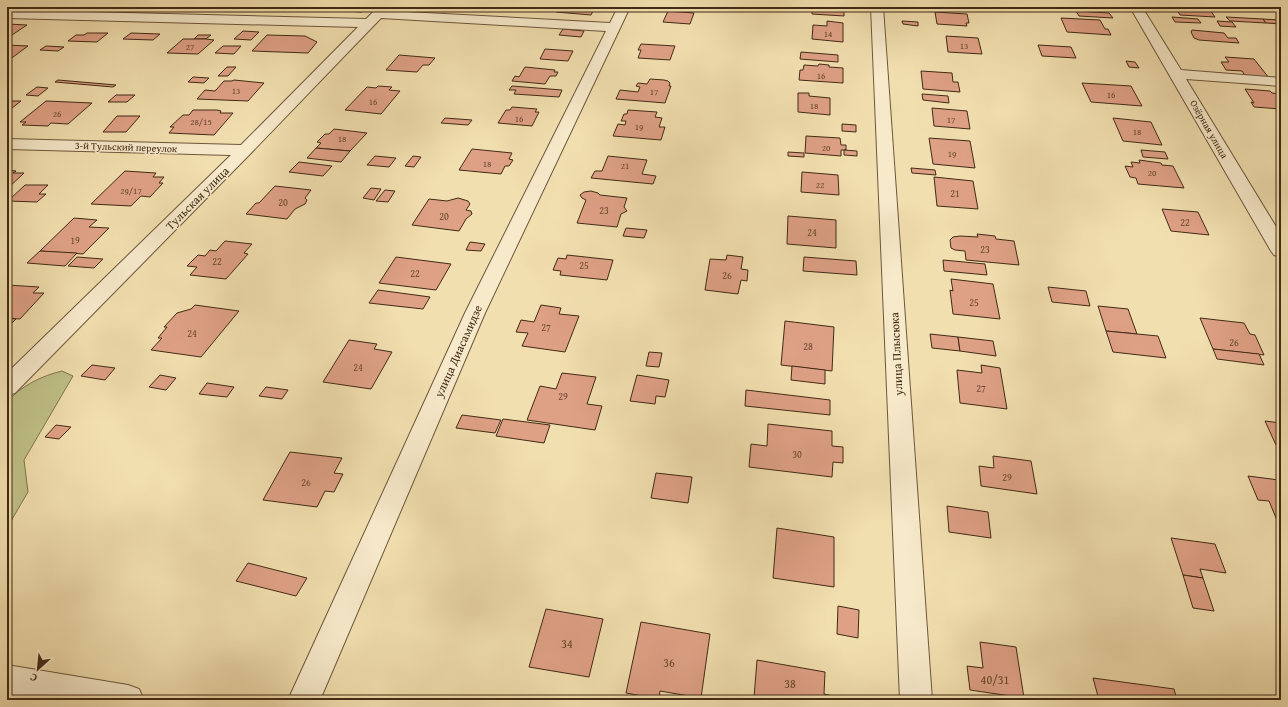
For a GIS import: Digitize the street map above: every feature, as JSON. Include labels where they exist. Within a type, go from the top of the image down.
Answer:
[{"type":"street","name":"улица Диасамидзе","points":[[304,700],[474,313],[624,7]]},
{"type":"street","name":"улица Плысюка","points":[[877,7],[916,700]]},
{"type":"street","name":"Озёрная улица","points":[[1136,7],[1281,251]]},
{"type":"street","points":[[7,14],[378,14],[613,27]]},
{"type":"street","name":"Тульская улица","points":[[8,385],[245,150],[378,14]]},
{"type":"street","points":[[1177,74],[1281,82]]},
{"type":"street","name":"3-й Тульский переулок","points":[[7,144],[245,150]]},
{"type":"street","points":[[7,680],[128,700]]},
{"type":"green space","points":[[62,371],[73,376],[24,460],[28,492],[11,521],[7,538],[7,402],[25,386],[32,382]]},
{"type":"building","points":[[327,7],[366,7],[362,12],[345,11],[347,9],[326,9]]},
{"type":"building","points":[[429,7],[461,7],[459,9],[449,8],[447,11],[427,9]]},
{"type":"building","points":[[559,7],[595,7],[591,15],[556,12]]},
{"type":"building","points":[[812,7],[844,7],[844,16],[812,14]]},
{"type":"building","points":[[1175,7],[1208,7],[1215,17],[1180,15]]},
{"type":"building","points":[[668,11],[694,13],[690,24],[663,22]]},
{"type":"building","points":[[1076,11],[1109,13],[1113,18],[1079,16]]},
{"type":"building","points":[[935,12],[967,14],[969,23],[966,23],[967,26],[937,24]]},
{"type":"building","points":[[1172,17],[1198,19],[1201,23],[1175,22]]},
{"type":"building","points":[[1226,17],[1263,19],[1266,23],[1230,21]]},
{"type":"building","points":[[1061,18],[1100,20],[1105,29],[1108,29],[1111,35],[1067,32]]},
{"type":"building","points":[[1263,19],[1279,20],[1281,24],[1266,23]]},
{"type":"building","points":[[827,21],[843,23],[843,42],[812,39],[813,25],[827,26]]},
{"type":"building","points":[[902,21],[918,22],[918,26],[903,24]]},
{"type":"building","points":[[1217,21],[1232,22],[1236,27],[1220,26]]},
{"type":"building","points":[[7,24],[27,25],[12,35],[7,35]]},
{"type":"building","points":[[563,29],[584,31],[581,37],[559,35]]},
{"type":"building","points":[[1192,30],[1224,33],[1228,38],[1236,38],[1239,43],[1199,40],[1194,38],[1191,32]]},
{"type":"building","points":[[243,31],[259,32],[251,40],[234,39]]},
{"type":"building","points":[[87,33],[108,33],[97,42],[68,41],[76,35],[84,35]]},
{"type":"building","points":[[131,33],[160,34],[153,40],[123,39]]},
{"type":"building","points":[[198,35],[211,35],[206,39],[194,39]]},
{"type":"building","points":[[267,35],[305,36],[317,42],[308,53],[252,51]]},
{"type":"building","points":[[946,36],[978,38],[982,54],[948,52]]},
{"type":"building","points":[[183,39],[214,40],[198,54],[167,53]]},
{"type":"building","points":[[641,44],[675,46],[670,60],[638,58],[641,50],[638,50]]},
{"type":"building","points":[[7,45],[28,46],[7,60]]},
{"type":"building","points":[[1038,45],[1071,47],[1076,58],[1042,56]]},
{"type":"building","points":[[46,46],[64,47],[58,51],[40,50]]},
{"type":"building","points":[[223,46],[241,46],[234,54],[215,53]]},
{"type":"building","points":[[545,49],[573,51],[568,61],[540,59]]},
{"type":"building","points":[[801,52],[838,55],[838,62],[800,59]]},
{"type":"building","points":[[399,55],[435,58],[429,65],[423,65],[417,72],[386,70]]},
{"type":"building","points":[[1225,57],[1254,59],[1269,78],[1246,77],[1242,71],[1226,70],[1221,62],[1229,62]]},
{"type":"building","points":[[1126,61],[1135,62],[1139,68],[1129,67]]},
{"type":"building","points":[[819,64],[829,65],[829,67],[843,68],[843,83],[799,80],[800,70],[803,70],[804,65],[818,66]]},
{"type":"building","points":[[227,67],[236,67],[228,76],[218,76]]},
{"type":"building","points":[[525,67],[555,70],[554,72],[558,72],[556,76],[550,76],[545,84],[512,81],[515,76],[519,77]]},
{"type":"building","points":[[921,71],[952,73],[953,82],[958,82],[960,92],[923,89]]},
{"type":"building","points":[[193,77],[209,78],[204,83],[188,82]]},
{"type":"building","points":[[650,79],[664,80],[670,83],[669,86],[671,86],[665,103],[616,99],[620,90],[638,92],[640,87],[636,86],[638,83],[647,84]]},
{"type":"building","points":[[58,80],[116,85],[113,87],[55,82]]},
{"type":"building","points":[[234,80],[264,83],[248,101],[197,99],[205,90],[215,91],[224,81]]},
{"type":"building","points":[[1082,83],[1131,86],[1142,106],[1091,102]]},
{"type":"building","points":[[378,86],[392,87],[389,90],[400,91],[381,114],[345,110],[367,87],[376,88]]},
{"type":"building","points":[[512,86],[562,90],[559,97],[514,94],[516,90],[509,90]]},
{"type":"building","points":[[37,87],[48,88],[38,96],[26,95]]},
{"type":"building","points":[[1245,89],[1270,91],[1272,93],[1281,94],[1281,109],[1254,107],[1251,102],[1254,103]]},
{"type":"building","points":[[798,93],[809,93],[809,96],[830,98],[830,115],[798,112]]},
{"type":"building","points":[[922,94],[948,96],[949,103],[923,100]]},
{"type":"building","points":[[116,95],[135,95],[127,102],[108,102]]},
{"type":"building","points":[[7,101],[21,101],[7,112]]},
{"type":"building","points":[[46,101],[92,103],[68,124],[51,123],[48,126],[22,125],[26,122],[20,122]]},
{"type":"building","points":[[512,107],[537,109],[535,112],[539,112],[532,126],[498,123],[506,110],[510,110]]},
{"type":"building","points":[[932,108],[967,111],[970,129],[934,126]]},
{"type":"building","points":[[193,110],[217,110],[221,111],[220,113],[233,113],[214,135],[169,133],[174,127],[170,127],[183,115],[189,115]]},
{"type":"building","points":[[628,110],[657,112],[655,117],[662,118],[659,127],[665,127],[661,140],[613,136],[618,124],[625,125],[626,121],[621,121],[624,114],[627,114]]},
{"type":"building","points":[[117,116],[140,116],[126,132],[103,132]]},
{"type":"building","points":[[445,118],[472,120],[468,125],[441,123]]},
{"type":"building","points":[[1113,118],[1151,122],[1162,145],[1123,141]]},
{"type":"building","points":[[842,124],[856,125],[856,132],[842,131]]},
{"type":"building","points":[[334,129],[367,133],[350,151],[316,148],[321,143],[317,142],[325,134],[329,134]]},
{"type":"building","points":[[806,136],[840,138],[841,145],[846,145],[846,150],[841,150],[841,156],[805,153]]},
{"type":"building","points":[[929,138],[970,141],[975,168],[933,164]]},
{"type":"building","points":[[316,148],[350,151],[341,162],[307,158]]},
{"type":"building","points":[[472,149],[512,153],[509,159],[513,160],[509,166],[505,166],[501,174],[459,170]]},
{"type":"building","points":[[844,150],[857,151],[857,156],[844,155]]},
{"type":"building","points":[[1141,150],[1165,152],[1168,159],[1143,157]]},
{"type":"building","points":[[788,152],[804,153],[804,157],[788,156]]},
{"type":"building","points":[[375,156],[396,158],[389,167],[367,165]]},
{"type":"building","points":[[413,156],[421,157],[414,167],[405,166]]},
{"type":"building","points":[[608,156],[647,160],[642,174],[656,176],[653,184],[591,178],[595,171],[602,171]]},
{"type":"building","points":[[1139,160],[1173,166],[1184,188],[1138,184],[1136,178],[1130,177],[1125,166],[1133,167],[1131,162],[1140,163]]},
{"type":"building","points":[[299,162],[332,166],[323,176],[289,172]]},
{"type":"building","points":[[911,168],[935,170],[936,175],[912,173]]},
{"type":"building","points":[[7,170],[16,171],[13,173],[24,173],[7,189]]},
{"type":"building","points":[[125,171],[156,173],[153,177],[164,177],[159,183],[163,183],[150,197],[141,196],[131,206],[91,204]]},
{"type":"building","points":[[802,172],[838,175],[839,195],[801,192]]},
{"type":"building","points":[[934,177],[973,181],[978,209],[937,206]]},
{"type":"building","points":[[25,185],[48,185],[39,194],[46,194],[37,202],[8,201]]},
{"type":"building","points":[[275,186],[311,190],[305,198],[307,200],[305,204],[295,209],[287,219],[246,214],[256,203],[259,203]]},
{"type":"building","points":[[371,188],[381,189],[374,200],[363,198]]},
{"type":"building","points":[[385,190],[395,191],[388,202],[376,201]]},
{"type":"building","points":[[591,191],[600,195],[627,198],[624,207],[627,211],[621,214],[617,227],[577,223],[586,200],[580,195],[584,192]]},
{"type":"building","points":[[458,198],[468,201],[470,204],[466,210],[471,211],[472,214],[466,219],[459,231],[412,225],[429,199],[447,201]]},
{"type":"building","points":[[1162,209],[1198,212],[1209,235],[1171,231]]},
{"type":"building","points":[[788,216],[836,220],[836,248],[787,244]]},
{"type":"building","points":[[74,218],[97,220],[89,227],[109,228],[83,254],[40,251]]},
{"type":"building","points":[[626,228],[647,230],[644,238],[623,236]]},
{"type":"building","points":[[977,234],[995,236],[996,239],[1014,241],[1019,265],[966,260],[965,251],[951,248],[950,240],[953,237],[978,237]]},
{"type":"building","points":[[225,241],[252,244],[244,253],[248,254],[226,279],[190,275],[197,267],[187,266],[198,255],[205,256],[210,250],[216,251]]},
{"type":"building","points":[[470,242],[485,244],[481,251],[466,250]]},
{"type":"building","points":[[40,251],[77,253],[65,266],[27,263]]},
{"type":"building","points":[[567,255],[613,260],[607,280],[560,275],[561,271],[553,270],[558,258],[566,259]]},
{"type":"building","points":[[727,255],[743,257],[741,269],[748,270],[747,281],[741,280],[738,294],[705,290],[710,259],[726,260]]},
{"type":"building","points":[[77,257],[103,259],[94,268],[68,266]]},
{"type":"building","points":[[396,257],[451,264],[436,290],[379,283]]},
{"type":"building","points":[[804,257],[856,261],[857,275],[803,271]]},
{"type":"building","points":[[943,260],[985,264],[987,275],[944,271]]},
{"type":"building","points":[[951,279],[993,284],[1000,319],[953,314],[950,290],[953,291]]},
{"type":"building","points":[[7,285],[39,287],[33,293],[44,293],[20,319],[7,318]]},
{"type":"building","points":[[1048,287],[1086,291],[1090,306],[1052,302]]},
{"type":"building","points":[[378,290],[430,297],[423,309],[369,303]]},
{"type":"building","points":[[195,305],[239,311],[201,357],[151,350],[162,338],[158,338],[167,327],[164,327],[177,313],[191,309]]},
{"type":"building","points":[[541,305],[561,308],[559,314],[579,316],[565,352],[522,346],[528,333],[516,332],[521,320],[534,322]]},
{"type":"building","points":[[1098,306],[1128,309],[1137,334],[1106,331]]},
{"type":"building","points":[[7,318],[16,319],[7,328]]},
{"type":"building","points":[[1200,318],[1244,323],[1250,334],[1255,335],[1264,355],[1213,349]]},
{"type":"building","points":[[785,321],[834,327],[832,371],[781,365]]},
{"type":"building","points":[[1106,331],[1158,336],[1166,358],[1113,352]]},
{"type":"building","points":[[930,334],[958,337],[960,351],[932,348]]},
{"type":"building","points":[[958,337],[993,341],[996,356],[960,351]]},
{"type":"building","points":[[349,340],[377,344],[374,349],[392,352],[371,389],[323,382]]},
{"type":"building","points":[[1213,349],[1259,354],[1264,365],[1217,359]]},
{"type":"building","points":[[649,352],[662,353],[659,367],[646,366]]},
{"type":"building","points":[[92,365],[115,368],[105,380],[81,376]]},
{"type":"building","points":[[981,365],[1000,368],[1007,409],[960,403],[957,370],[982,373]]},
{"type":"building","points":[[792,366],[825,370],[825,384],[791,380]]},
{"type":"building","points":[[562,373],[596,377],[587,404],[602,406],[595,430],[527,420],[540,386],[556,389]]},
{"type":"building","points":[[160,375],[176,378],[166,390],[149,387]]},
{"type":"building","points":[[637,375],[669,380],[665,397],[656,396],[655,404],[630,401]]},
{"type":"building","points":[[207,383],[234,387],[227,397],[199,394]]},
{"type":"building","points":[[266,387],[288,390],[282,399],[259,396]]},
{"type":"building","points":[[746,390],[830,400],[830,415],[745,406]]},
{"type":"building","points":[[462,415],[501,420],[495,433],[456,428]]},
{"type":"building","points":[[503,419],[550,425],[544,443],[496,436]]},
{"type":"building","points":[[1265,421],[1281,423],[1281,445],[1276,445]]},
{"type":"building","points":[[768,424],[832,431],[832,446],[843,447],[843,463],[833,462],[832,477],[749,467],[751,444],[767,446]]},
{"type":"building","points":[[56,425],[71,427],[59,439],[45,437]]},
{"type":"building","points":[[290,452],[342,458],[334,473],[343,474],[334,492],[325,491],[317,507],[263,500]]},
{"type":"building","points":[[993,456],[1031,461],[1037,494],[981,486],[979,466],[994,468]]},
{"type":"building","points":[[656,473],[692,477],[688,503],[651,498]]},
{"type":"building","points":[[1276,474],[1281,474],[1281,530],[1269,501],[1258,500],[1248,476],[1279,480]]},
{"type":"building","points":[[947,506],[988,512],[991,538],[949,532]]},
{"type":"building","points":[[777,528],[834,537],[834,587],[773,578]]},
{"type":"building","points":[[1171,538],[1215,544],[1226,573],[1200,569],[1203,578],[1183,575]]},
{"type":"building","points":[[248,563],[307,578],[296,596],[236,581]]},
{"type":"building","points":[[1183,575],[1203,578],[1214,611],[1193,608]]},
{"type":"building","points":[[838,606],[859,610],[858,638],[837,634]]},
{"type":"building","points":[[546,609],[603,619],[589,677],[529,667]]},
{"type":"building","points":[[641,622],[710,634],[701,698],[660,691],[659,699],[626,693]]},
{"type":"building","points":[[980,642],[1016,647],[1024,698],[970,690],[967,666],[983,668]]},
{"type":"building","points":[[757,660],[825,672],[824,694],[833,696],[833,700],[763,700],[754,698]]},
{"type":"building","points":[[1093,678],[1174,689],[1177,700],[1099,700]]}]
